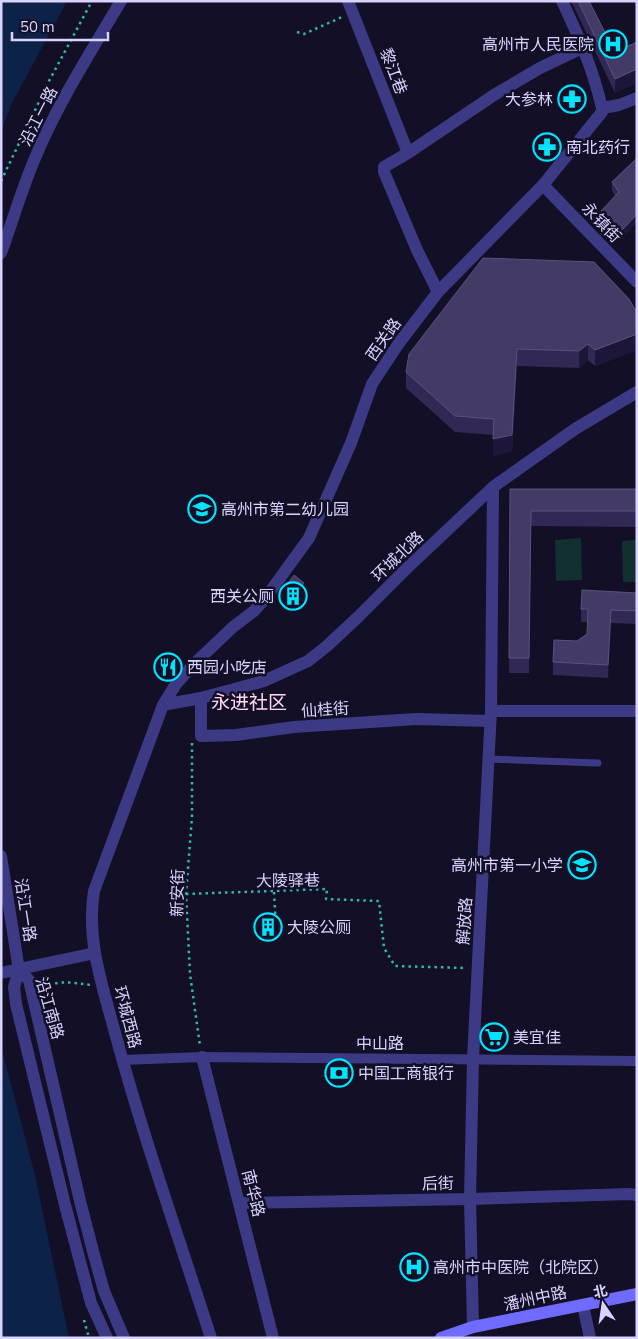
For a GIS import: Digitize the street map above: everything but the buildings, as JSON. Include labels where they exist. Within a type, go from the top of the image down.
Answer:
[{"type":"main road","name":"潘州中路","points":[[442,1338],[473,1327],[637,1294]]},
{"type":"street","name":"沿江一路","points":[[1,253],[34,162],[85,62],[121,1]]},
{"type":"street","points":[[562,1],[584,46],[594,75],[602,108],[619,105],[637,98]]},
{"type":"street","name":"黎江巷","points":[[350,7],[408,153]]},
{"type":"street","points":[[438,292],[417,250],[383,169],[385,165],[408,153],[494,95],[540,68],[584,46]]},
{"type":"street","name":"西关路","points":[[162,705],[176,684],[195,663],[264,600],[308,538],[351,443],[372,384],[399,343],[438,292],[543,185],[598,118],[602,108]]},
{"type":"street","name":"永镇街","points":[[543,185],[637,282]]},
{"type":"street","name":"环城北路","points":[[162,705],[200,698],[264,681],[308,661],[358,617],[493,487],[575,430],[637,392]]},
{"type":"street","name":"解放路","points":[[473,1327],[470,1199],[473,1059],[491,716],[493,487]]},
{"type":"street","points":[[200,698],[201,736]]},
{"type":"street","name":"环城西路","points":[[162,705],[94,891],[91,918],[95,953],[122,1060],[160,1187],[211,1338]]},
{"type":"street","name":"仙桂街","points":[[201,736],[236,735],[294,727],[416,719],[637,711]]},
{"type":"street","name":"沿江一路","points":[[1,856],[19,970]]},
{"type":"street","points":[[1,973],[95,953]]},
{"type":"street","name":"沿江南路","points":[[107,1338],[91,1303],[65,1205],[19,1013],[14,987],[19,970],[29,980],[91,1246],[104,1290],[124,1338]]},
{"type":"street","name":"中山路","points":[[122,1060],[202,1057],[637,1061]]},
{"type":"street","name":"南华路","points":[[202,1057],[273,1338]]},
{"type":"street","name":"后街","points":[[240,1202],[637,1195]]},
{"type":"street","points":[[583,1304],[590,1338]]},
{"type":"lane","points":[[489,759],[598,763]]},
{"type":"path","points":[[1,181],[49,81],[92,1]]},
{"type":"path","points":[[297,32],[304,34],[350,7]]},
{"type":"path","name":"新安街","points":[[201,736],[192,739],[192,817],[186,894],[190,974],[202,1057]]},
{"type":"path","name":"大陵驿巷","points":[[186,894],[327,889],[326,899],[379,901],[384,948],[395,966],[477,968]]},
{"type":"path","points":[[274,892],[276,927]]},
{"type":"path","points":[[40,993],[42,988],[57,982],[70,981],[103,986]]},
{"type":"green space","points":[[581,538],[582,580],[556,581],[555,540]]},
{"type":"green space","points":[[637,540],[637,582],[623,582],[622,541]]},
{"type":"water","points":[[1,1],[67,1],[12,103],[1,132]]},
{"type":"water","points":[[1,1046],[35,1175],[69,1338],[1,1338]]},
{"type":"place","name":"高州市人民医院","points":[[613,44]]},
{"type":"place","name":"大参林","points":[[572,99]]},
{"type":"place","name":"南北药行","points":[[547,147]]},
{"type":"place","name":"高州市第二幼儿园","points":[[202,509]]},
{"type":"place","name":"西关公厕","points":[[293,596]]},
{"type":"place","name":"西园小吃店","points":[[168,667]]},
{"type":"place","name":"高州市第一小学","points":[[582,865]]},
{"type":"place","name":"大陵公厕","points":[[268,927]]},
{"type":"place","name":"美宜佳","points":[[494,1037]]},
{"type":"place","name":"中国工商银行","points":[[339,1073]]},
{"type":"place","name":"高州市中医院（北院区）","points":[[414,1267]]},
{"type":"district","name":"永进社区","points":[[249,702]]}]
